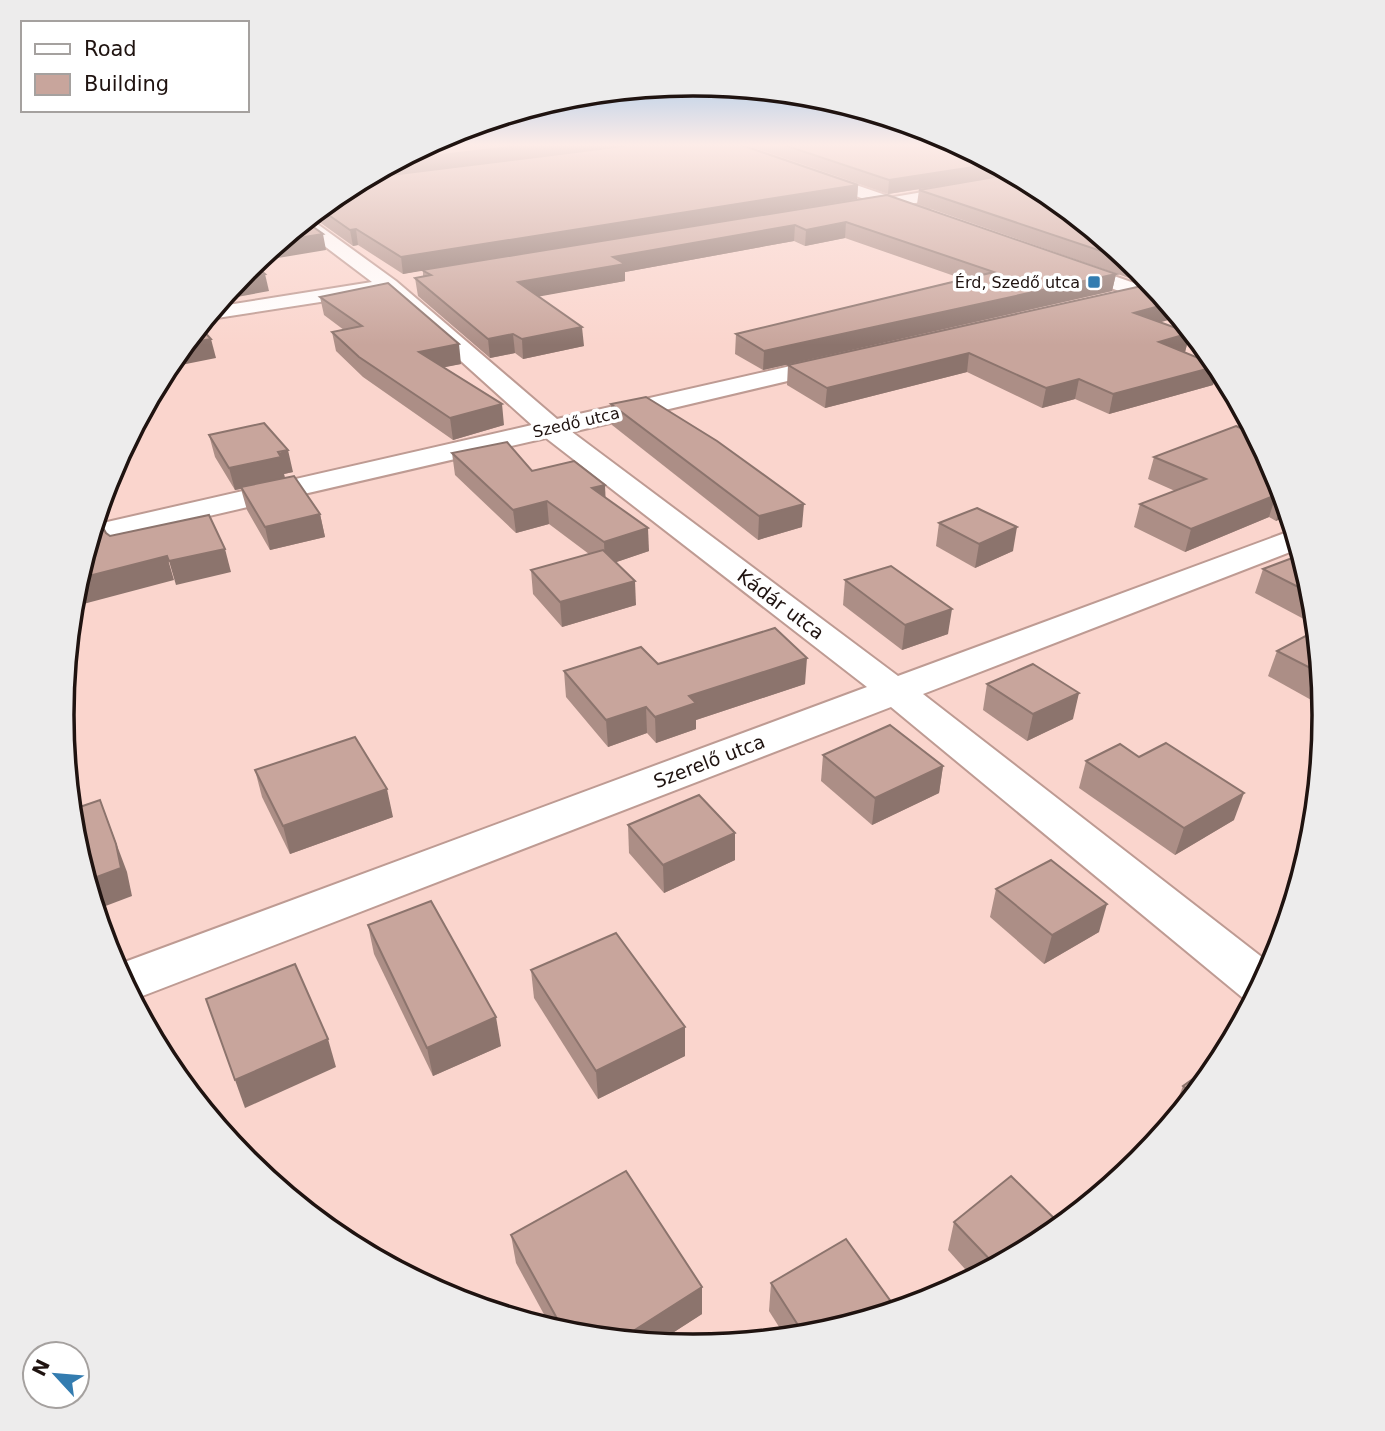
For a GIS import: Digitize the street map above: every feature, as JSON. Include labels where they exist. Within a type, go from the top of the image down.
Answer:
[{"type":"street","points":[[917,212],[935,218]]},
{"type":"street","name":"Kádár utca","points":[[312,227],[403,283],[550,428],[895,691],[1253,978]]},
{"type":"street","points":[[1052,261],[1145,294]]},
{"type":"street","points":[[222,313],[403,283]]},
{"type":"street","points":[[1093,305],[1149,298]]},
{"type":"street","name":"Szedő utca","points":[[101,533],[863,357]]},
{"type":"street","name":"Szerelő utca","points":[[133,979],[1287,544]]},
{"type":"building","points":[[334,212],[688,212],[401,257],[356,229],[350,230],[329,215]]},
{"type":"building","points":[[783,212],[936,212],[1116,274],[764,351],[736,334],[994,272],[846,222],[806,230],[795,225],[613,257],[625,264],[518,282],[582,327],[522,339],[513,334],[488,339],[415,278],[431,275],[422,270]]},
{"type":"building","points":[[984,212],[1051,212],[1103,251]]},
{"type":"building","points":[[313,227],[323,234],[299,238]]},
{"type":"building","points":[[388,283],[459,344],[419,352],[502,404],[450,418],[359,357],[332,332],[362,326],[320,297]]},
{"type":"building","points":[[1138,287],[1158,307],[1134,313],[1175,328],[1181,336],[1159,342],[1197,357],[1205,369],[1113,394],[1079,379],[1046,388],[969,353],[827,388],[788,365]]},
{"type":"building","points":[[206,333],[211,339],[200,341]]},
{"type":"building","points":[[646,397],[717,441],[804,504],[759,516],[611,404]]},
{"type":"building","points":[[264,423],[288,450],[278,452],[281,457],[229,468],[209,435]]},
{"type":"building","points":[[1236,426],[1241,428],[1248,442],[1271,497],[1191,529],[1140,504],[1206,479],[1154,457]]},
{"type":"building","points":[[507,442],[532,471],[574,461],[605,485],[592,488],[648,528],[604,542],[547,501],[513,510],[452,453]]},
{"type":"building","points":[[294,476],[320,514],[265,527],[241,487]]},
{"type":"building","points":[[977,508],[1017,527],[979,544],[939,523]]},
{"type":"building","points":[[209,515],[225,549],[169,561],[167,556],[90,576],[103,528],[110,536]]},
{"type":"building","points":[[603,550],[635,581],[560,602],[531,570]]},
{"type":"building","points":[[1291,558],[1298,587],[1263,569]]},
{"type":"building","points":[[891,566],[952,609],[905,625],[845,580]]},
{"type":"building","points":[[775,628],[807,658],[689,696],[696,703],[655,717],[646,707],[606,720],[564,671],[641,647],[658,664]]},
{"type":"building","points":[[1306,636],[1309,668],[1277,651]]},
{"type":"building","points":[[1033,664],[1079,693],[1033,714],[987,684]]},
{"type":"building","points":[[890,725],[943,766],[875,798],[823,755]]},
{"type":"building","points":[[355,737],[387,789],[283,826],[255,770]]},
{"type":"building","points":[[1166,743],[1244,793],[1184,828],[1086,761],[1120,744],[1139,757]]},
{"type":"building","points":[[699,795],[735,833],[663,865],[628,825]]},
{"type":"building","points":[[100,800],[116,844],[121,868],[95,877],[81,807]]},
{"type":"building","points":[[1051,860],[1107,904],[1052,935],[996,889]]},
{"type":"building","points":[[431,901],[496,1017],[427,1048],[368,925]]},
{"type":"building","points":[[616,933],[685,1027],[596,1071],[531,970]]},
{"type":"building","points":[[295,964],[328,1039],[235,1080],[206,999]]},
{"type":"building","points":[[626,1171],[702,1287],[633,1331],[557,1319],[511,1235]]},
{"type":"building","points":[[1011,1176],[1054,1218],[989,1259],[954,1222]]},
{"type":"building","points":[[846,1239],[891,1302],[798,1325],[771,1283]]},
{"type":"place","name":"Érd, Szedő utca","points":[[1094,282]]}]
